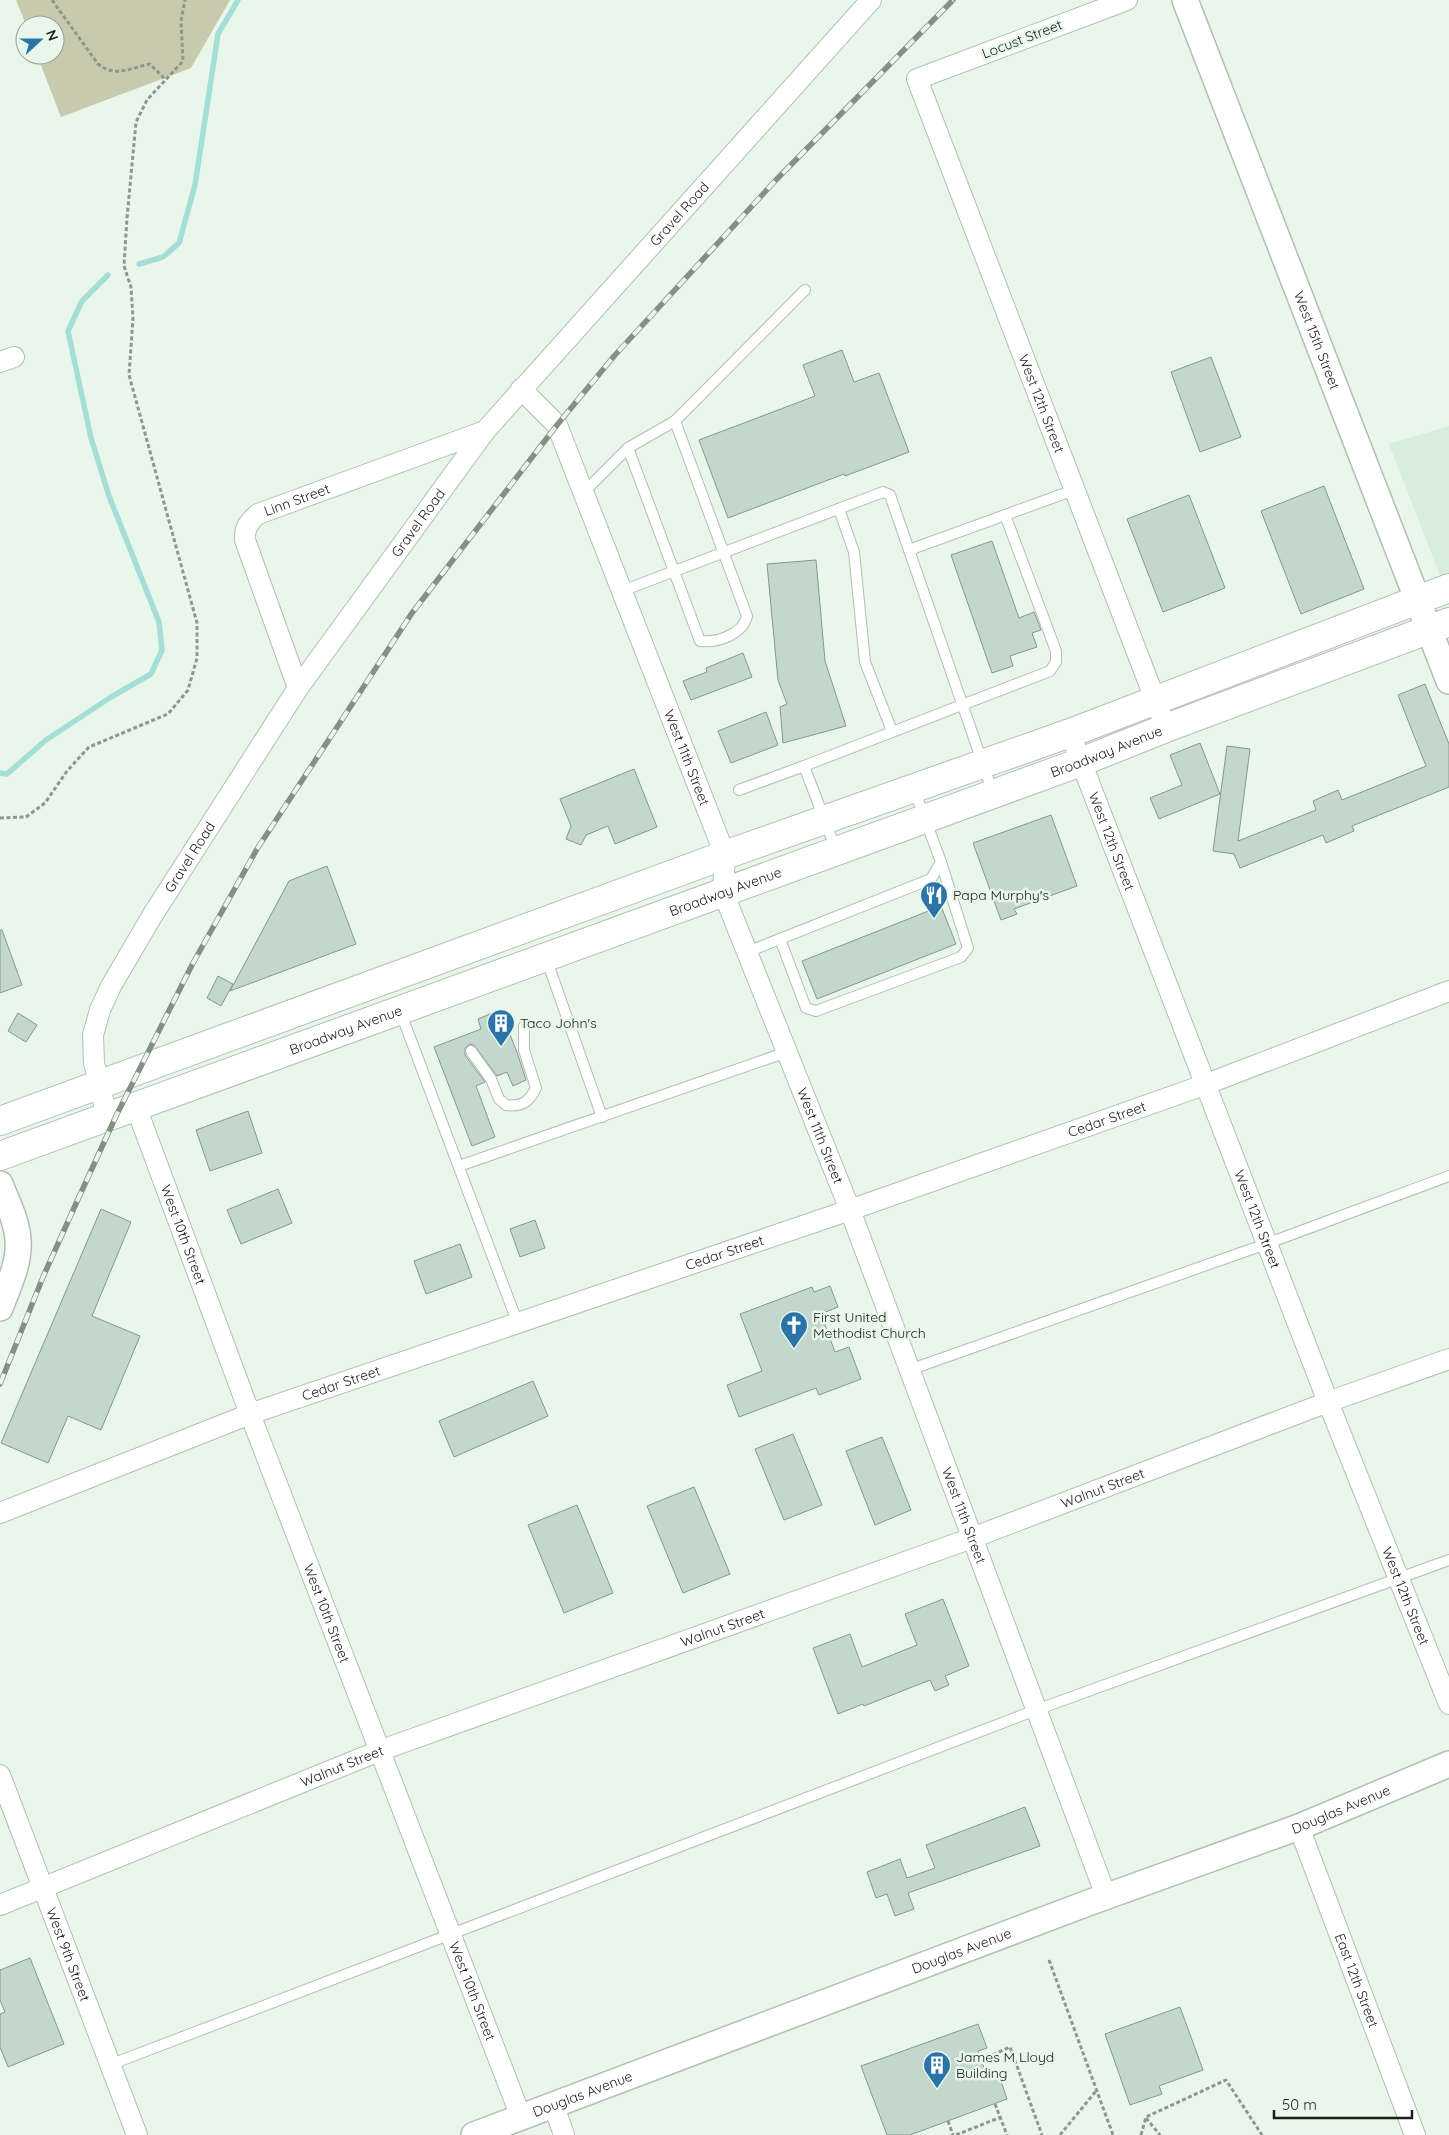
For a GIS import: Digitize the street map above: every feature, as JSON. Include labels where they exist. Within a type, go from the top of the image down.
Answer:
[{"type":"highway","points":[[0,1121],[1070,732],[1449,588]]},
{"type":"highway","name":"Broadway Avenue","points":[[0,1156],[1081,762],[1439,625]]},
{"type":"street","name":"Gravel Road","points":[[107,1116],[94,1063],[93,1035],[100,1010],[111,986],[152,916],[298,688],[485,431],[521,388],[871,0]]},
{"type":"street","name":"Locust Street","points":[[917,79],[1127,0]]},
{"type":"street","name":"West 15th Street","points":[[1185,0],[1417,600],[1439,625],[1449,681]]},
{"type":"street","name":"West 12th Street","points":[[917,79],[1166,728]]},
{"type":"street","name":"West 11th Street","points":[[521,388],[557,425],[725,856],[723,892],[850,1210],[1106,1896]]},
{"type":"street","name":"Linn Street","points":[[298,688],[245,540],[245,531],[250,520],[258,514],[485,431]]},
{"type":"street","name":"West 12th Street","points":[[1070,732],[1204,1085],[1449,1704]]},
{"type":"street","name":"Cedar Street","points":[[0,1513],[250,1414],[850,1210],[1204,1085],[1449,991]]},
{"type":"street","name":"West 10th Street","points":[[136,1107],[250,1414],[521,2117]]},
{"type":"street","points":[[0,1184],[15,1225],[18,1240],[17,1256],[0,1308]]},
{"type":"street","name":"Walnut Street","points":[[0,1906],[379,1751],[972,1538],[1328,1402],[1449,1359]]},
{"type":"street","name":"Douglas Avenue","points":[[474,2135],[1106,1896],[1299,1827],[1449,1764]]},
{"type":"street","name":"West 9th Street","points":[[0,1775],[42,1889],[112,2064],[137,2135]]},
{"type":"street","name":"East 12th Street","points":[[1299,1827],[1415,2135]]},
{"type":"street","points":[[554,2106],[564,2135]]},
{"type":"lane","points":[[582,488],[591,485],[628,448],[675,421],[805,290]]},
{"type":"lane","points":[[628,448],[700,640],[711,642],[740,630],[745,624],[747,616],[675,421]]},
{"type":"lane","points":[[909,550],[1074,490]]},
{"type":"lane","points":[[622,591],[882,492],[890,495],[993,794]]},
{"type":"lane","points":[[839,509],[854,552],[865,662],[892,731]]},
{"type":"lane","points":[[739,790],[1050,671],[1056,662],[1056,651],[1005,515]]},
{"type":"lane","points":[[804,766],[837,851]]},
{"type":"lane","points":[[780,939],[806,1008],[816,1011],[961,957],[968,948],[941,862],[914,788]]},
{"type":"lane","points":[[747,952],[931,879],[941,862]]},
{"type":"lane","points":[[545,957],[602,1117]]},
{"type":"lane","points":[[400,1011],[518,1324]]},
{"type":"lane","points":[[471,1051],[491,1079],[499,1098],[506,1104],[514,1106],[525,1104],[531,1098],[536,1088],[524,1050],[524,1026]]},
{"type":"lane","points":[[459,1166],[787,1052]]},
{"type":"lane","points":[[909,1370],[1266,1244],[1449,1176]]},
{"type":"lane","points":[[112,2064],[1036,1710],[1449,1560]]},
{"type":"path","points":[[52,0],[98,64],[106,70],[117,72],[150,64],[166,79]]},
{"type":"path","points":[[0,818],[26,817],[46,803],[67,771],[90,747],[168,714],[188,690],[197,658],[197,623],[129,374],[134,318],[130,287],[124,266],[136,122],[146,100],[183,61],[181,21],[185,0]]},
{"type":"path","points":[[1049,1960],[1113,2135]]},
{"type":"path","points":[[981,2060],[1010,2047],[1042,2135]]},
{"type":"path","points":[[1141,2135],[1146,2117],[1226,2080],[1262,2135]]},
{"type":"path","points":[[1060,2135],[1097,2091]]},
{"type":"path","points":[[995,2104],[1008,2135]]},
{"type":"path","points":[[948,2121],[954,2135],[1001,2117]]},
{"type":"path","points":[[1146,2117],[1160,2135]]},
{"type":"shaded area","points":[[16,0],[230,0],[191,68],[61,117],[41,65],[65,65],[65,15],[22,15]]},
{"type":"shaded area","points":[[1449,426],[1449,576],[1441,578],[1389,444]]},
{"type":"building","points":[[842,350],[854,382],[879,373],[909,452],[845,476],[844,474],[728,518],[699,440],[815,396],[803,365]]},
{"type":"building","points":[[1211,357],[1241,437],[1200,452],[1171,372]]},
{"type":"building","points":[[1324,486],[1364,589],[1301,614],[1261,511]]},
{"type":"building","points":[[1189,495],[1225,588],[1163,612],[1127,519]]},
{"type":"building","points":[[992,541],[1019,618],[1034,612],[1041,630],[1032,633],[1037,647],[1010,656],[1013,666],[992,673],[951,555]]},
{"type":"building","points":[[816,560],[825,661],[846,726],[783,743],[780,707],[787,704],[778,680],[767,564]]},
{"type":"building","points":[[743,653],[752,677],[691,700],[683,681],[707,672],[706,668]]},
{"type":"building","points":[[1425,684],[1449,744],[1449,787],[1352,826],[1354,831],[1326,843],[1323,835],[1240,868],[1234,854],[1213,851],[1227,746],[1250,749],[1238,841],[1316,810],[1313,801],[1338,790],[1342,800],[1426,766],[1398,695]]},
{"type":"building","points":[[766,712],[778,745],[731,763],[718,731]]},
{"type":"building","points":[[1200,743],[1220,794],[1159,819],[1150,798],[1182,785],[1170,755]]},
{"type":"building","points":[[634,769],[657,827],[615,844],[608,826],[586,835],[581,845],[566,839],[571,826],[560,799]]},
{"type":"building","points":[[1051,815],[1077,886],[1014,909],[1017,914],[1001,920],[973,843]]},
{"type":"building","points":[[327,866],[356,944],[230,991],[289,881]]},
{"type":"building","points":[[941,906],[956,944],[817,999],[802,961]]},
{"type":"building","points":[[0,930],[2,930],[22,985],[0,993]]},
{"type":"building","points":[[218,976],[233,984],[221,1006],[207,998]]},
{"type":"building","points":[[497,1011],[501,1021],[504,1020],[526,1080],[513,1086],[507,1072],[497,1076],[474,1045],[470,1044],[465,1048],[465,1055],[485,1082],[476,1086],[495,1137],[472,1146],[434,1047],[481,1029],[478,1019]]},
{"type":"building","points":[[18,1013],[37,1025],[26,1042],[8,1031]]},
{"type":"building","points":[[248,1111],[262,1153],[210,1171],[196,1130]]},
{"type":"building","points":[[278,1189],[292,1223],[241,1244],[227,1210]]},
{"type":"building","points":[[101,1209],[131,1222],[92,1316],[140,1336],[101,1430],[68,1416],[48,1463],[1,1443]]},
{"type":"building","points":[[535,1220],[545,1248],[520,1257],[510,1229]]},
{"type":"building","points":[[460,1244],[472,1277],[426,1294],[414,1261]]},
{"type":"building","name":"First United Methodist Church","points":[[830,1286],[838,1307],[821,1314],[835,1352],[849,1347],[861,1379],[819,1395],[816,1388],[739,1417],[727,1385],[762,1371],[740,1314],[812,1287],[814,1292]]},
{"type":"building","points":[[533,1381],[548,1416],[454,1457],[439,1421]]},
{"type":"building","points":[[793,1434],[822,1505],[784,1520],[755,1449]]},
{"type":"building","points":[[882,1437],[911,1510],[875,1525],[846,1451]]},
{"type":"building","points":[[694,1487],[730,1574],[683,1593],[647,1506]]},
{"type":"building","points":[[577,1505],[613,1593],[564,1613],[528,1525]]},
{"type":"building","points":[[943,1599],[969,1666],[945,1676],[949,1685],[935,1691],[930,1680],[864,1706],[863,1704],[838,1714],[813,1648],[850,1634],[862,1667],[917,1645],[905,1614]]},
{"type":"building","points":[[1025,1807],[1040,1846],[908,1893],[914,1909],[895,1916],[887,1894],[876,1898],[867,1872],[900,1859],[907,1878],[935,1868],[926,1845]]},
{"type":"building","points":[[30,1958],[64,2044],[8,2067],[0,2047],[0,2014],[5,2012],[0,2000],[0,1970]]},
{"type":"building","points":[[1180,2007],[1203,2070],[1159,2086],[1162,2094],[1130,2105],[1105,2034]]},
{"type":"building","name":"James M Lloyd Building","points":[[978,2024],[987,2048],[978,2051],[988,2079],[999,2075],[1007,2099],[910,2135],[887,2135],[861,2066]]},
{"type":"waterway","points":[[139,264],[163,257],[179,243],[195,185],[218,34],[238,0]]},
{"type":"waterway","points":[[0,773],[7,774],[46,740],[111,697],[151,674],[162,650],[159,622],[109,496],[91,438],[68,331],[82,301],[108,275]]},
{"type":"railway","points":[[0,1384],[43,1277],[117,1114],[193,963],[257,849],[412,613],[557,425],[615,355],[775,181],[953,0]]},
{"type":"place","name":"Papa Murphy's","points":[[934,919]]},
{"type":"place","name":"Taco John's","points":[[501,1047]]},
{"type":"place","name":"First United Methodist Church","points":[[794,1349]]},
{"type":"place","name":"James M Lloyd Building","points":[[937,2089]]}]
